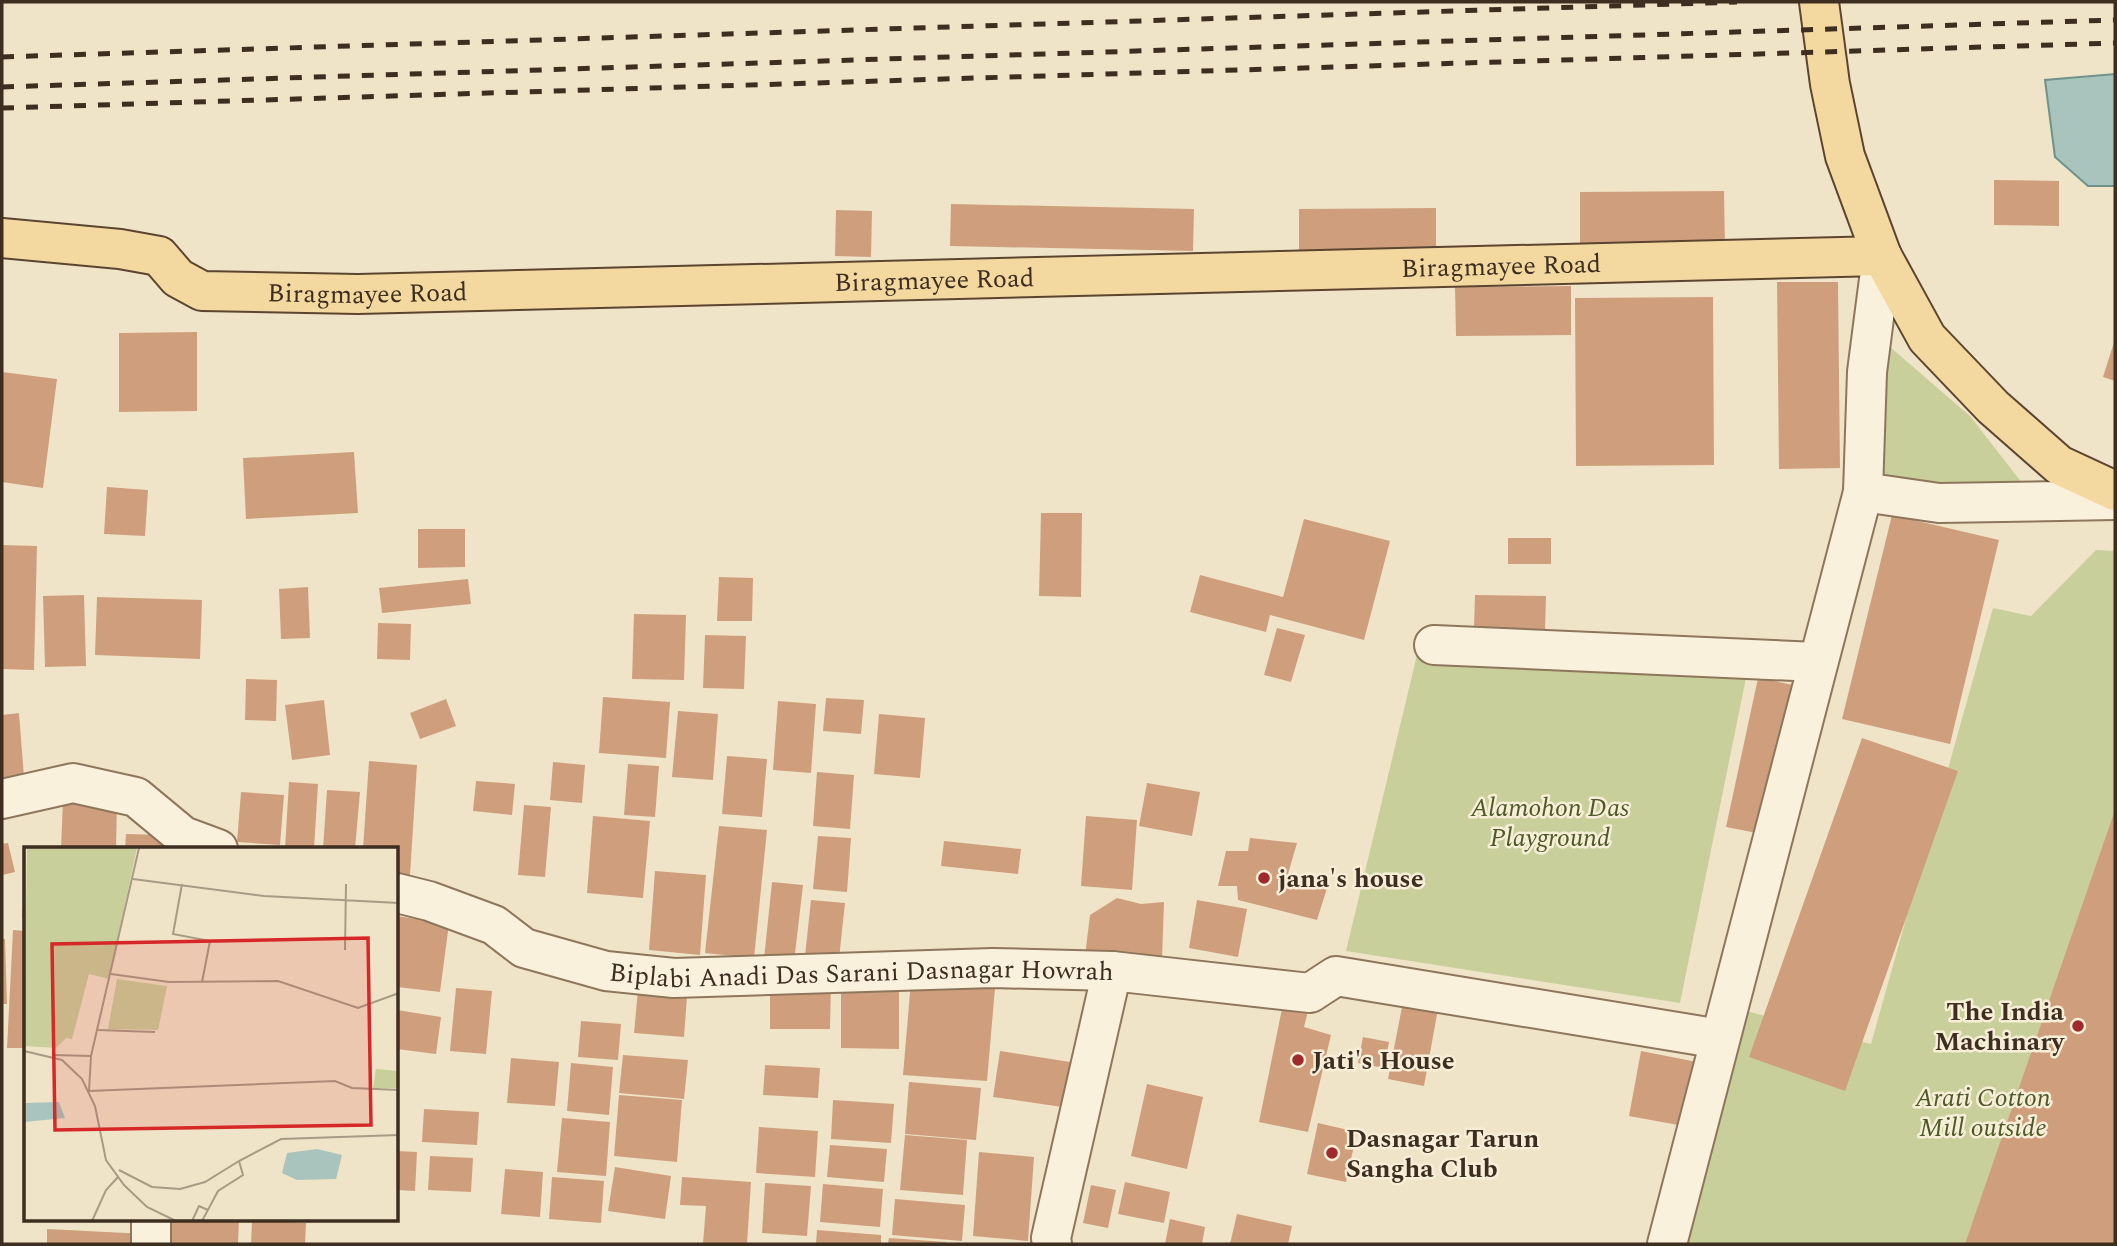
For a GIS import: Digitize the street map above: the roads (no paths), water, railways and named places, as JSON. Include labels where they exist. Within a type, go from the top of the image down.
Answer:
[{"type":"main road","points":[[1819,2],[1830,84],[1845,156],[1882,256],[1927,338],[1993,407],[2059,465],[2115,491]]},
{"type":"main road","name":"Biragmayee Road","points":[[2,238],[120,249],[159,256],[178,278],[202,291],[234,294],[358,294],[1882,256]]},
{"type":"street","points":[[1667,1244],[1863,492],[1867,372],[1882,256]]},
{"type":"street","points":[[1863,492],[1939,503],[2115,500]]},
{"type":"street","points":[[1434,645],[1817,662]]},
{"type":"street","points":[[2,799],[73,783],[136,797],[183,836],[213,847]]},
{"type":"street","name":"Biplabi Anadi Das Sarani Dasnagar Howrah","points":[[399,894],[429,901],[494,925],[524,948],[606,971],[674,978],[993,968],[1112,971],[1310,993],[1336,976],[1720,1039]]},
{"type":"street","points":[[1052,1244],[1051,1238],[1112,971]]},
{"type":"street","points":[[151,1222],[151,1244]]},
{"type":"water","points":[[2115,74],[2115,186],[2088,186],[2055,157],[2045,80]]},
{"type":"railway","points":[[2,57],[1737,2]]},
{"type":"railway","points":[[2,87],[2115,20]]},
{"type":"railway","points":[[2,108],[2115,43]]},
{"type":"place","name":"jana's house","points":[[1264,878]]},
{"type":"place","name":"The India Machinary","points":[[2078,1026]]},
{"type":"place","name":"Jati's House","points":[[1298,1060]]},
{"type":"place","name":"Dasnagar Tarun Sangha Club","points":[[1332,1153]]},
{"type":"park label","name":"Alamohon Das Playground","points":[[1550,822]]},
{"type":"park label","name":"Arati Cotton Mill outside","points":[[1983,1112]]}]
